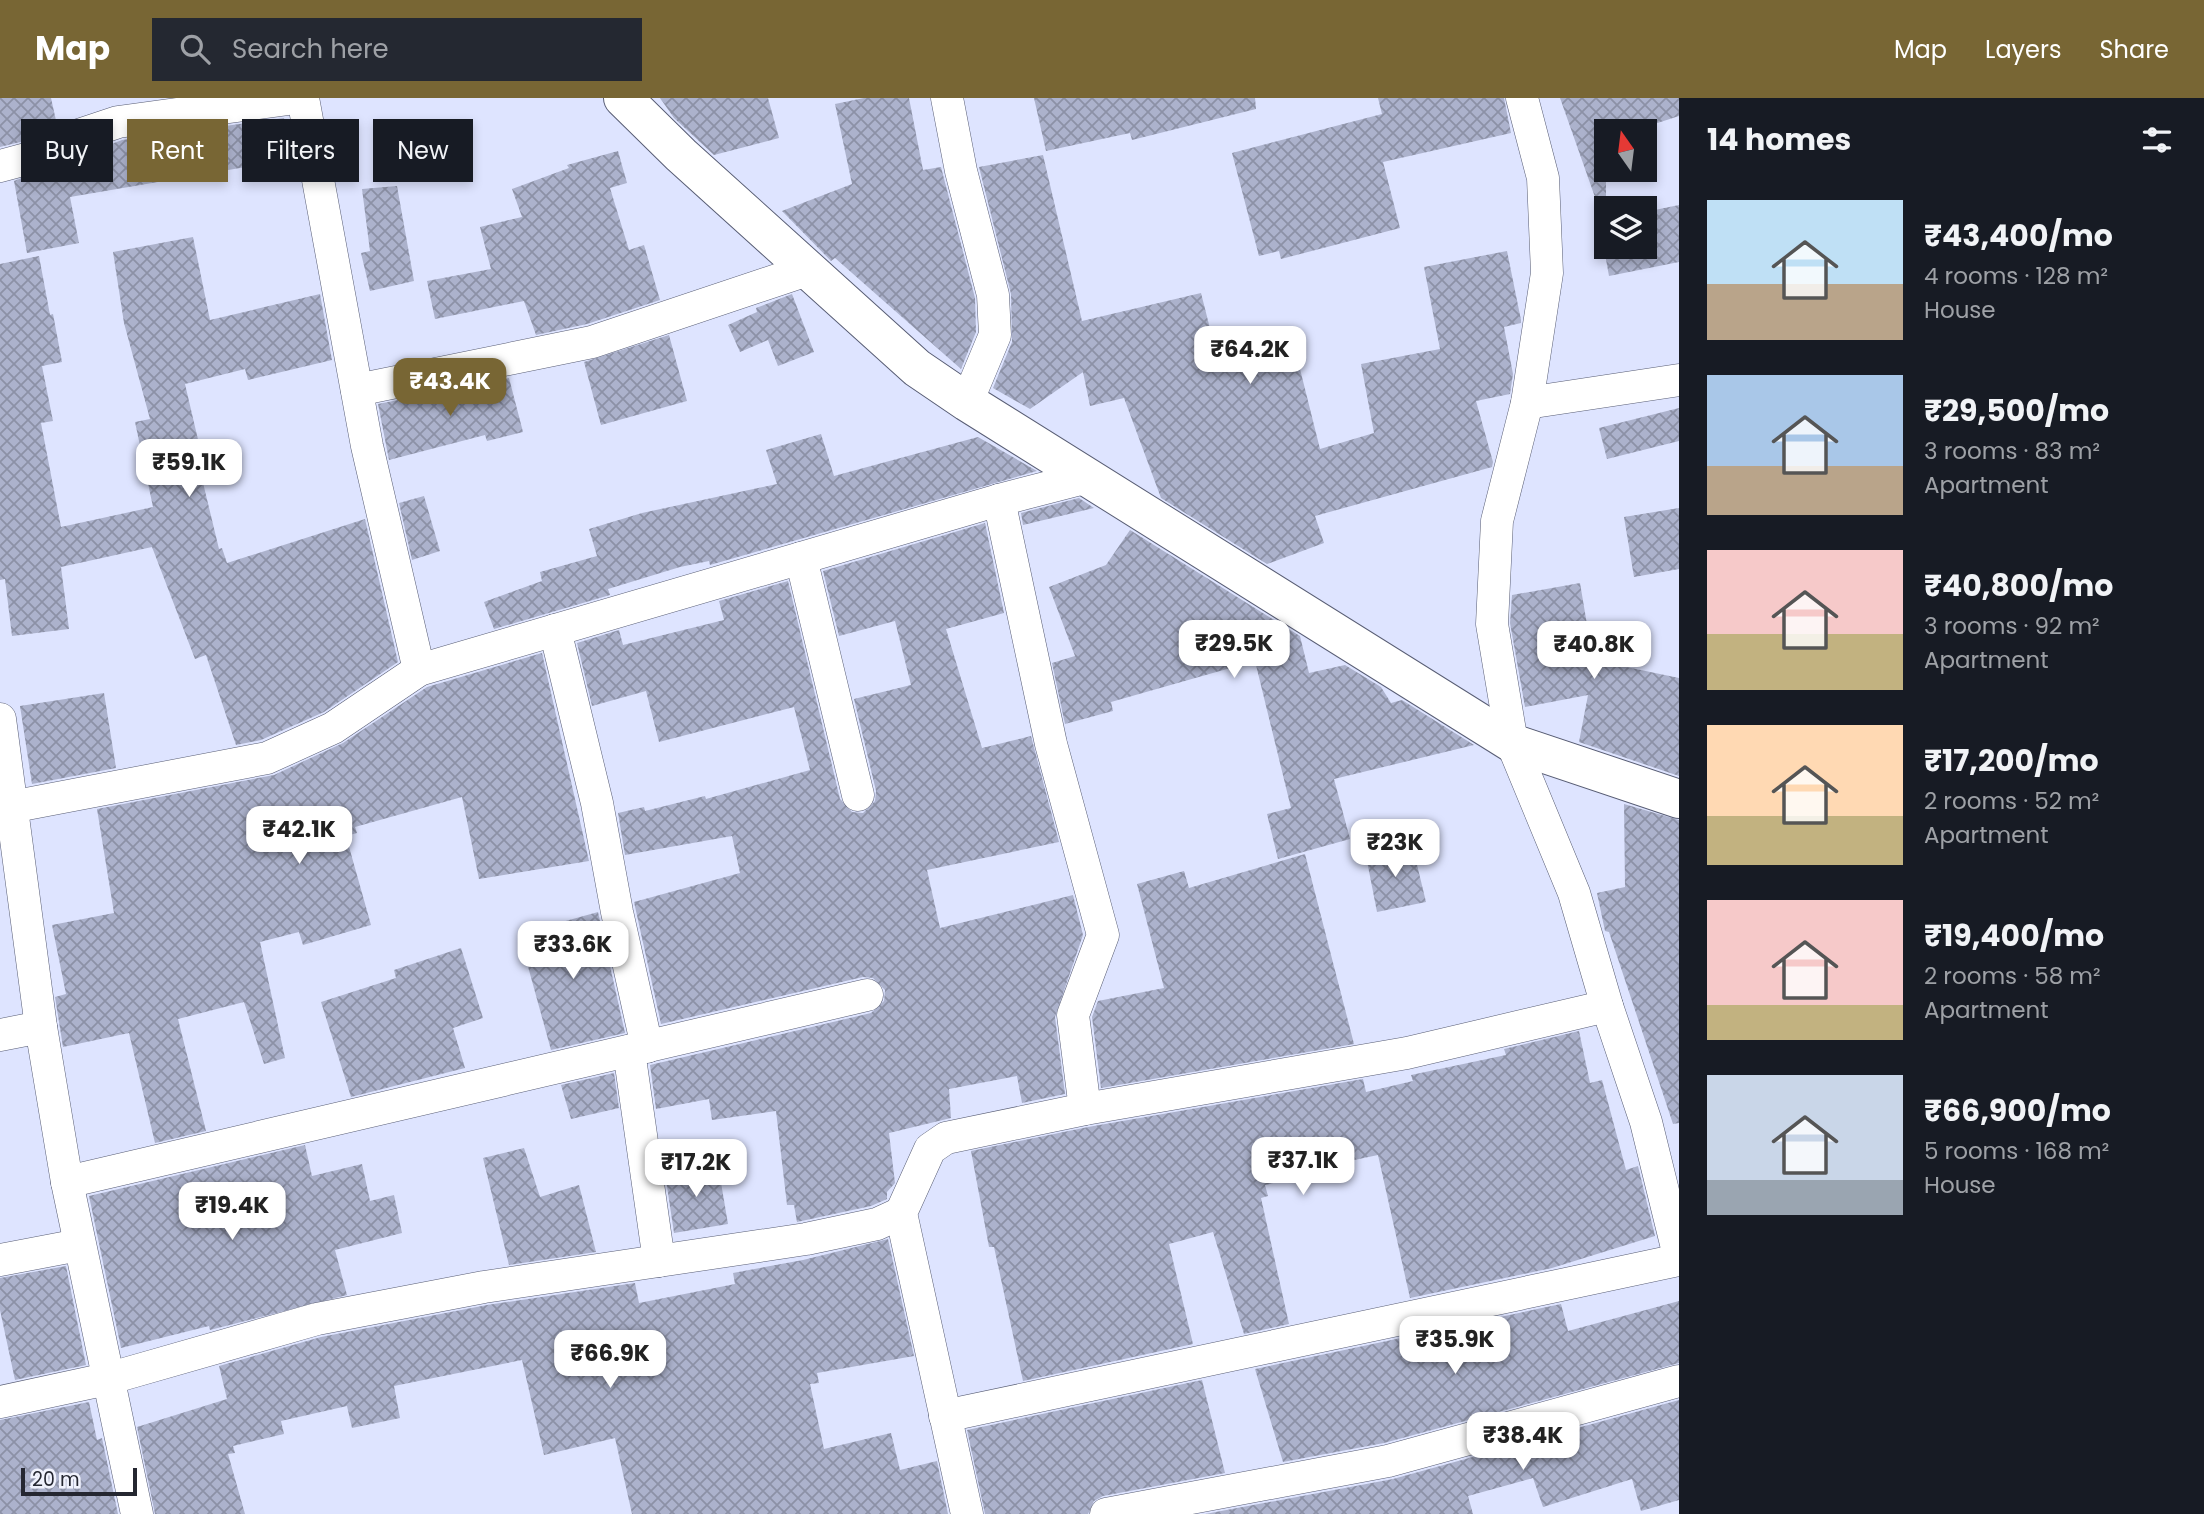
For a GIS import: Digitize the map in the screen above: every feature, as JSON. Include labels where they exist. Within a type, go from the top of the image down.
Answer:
[{"type":"street","points":[[0,166],[30,158],[76,136],[118,122],[296,98]]},
{"type":"street","points":[[303,98],[367,446],[419,670]]},
{"type":"street","points":[[623,98],[807,270],[917,368],[967,402],[1512,743],[1679,799]]},
{"type":"street","points":[[947,98],[961,171],[993,295],[995,335],[967,402]]},
{"type":"street","points":[[945,1416],[1679,1258],[1646,1122],[1607,1006],[1574,893],[1512,743],[1492,624],[1497,521],[1527,403],[1547,273],[1543,178],[1522,98]]},
{"type":"street","points":[[357,390],[592,342],[807,270]]},
{"type":"street","points":[[1527,403],[1679,380]]},
{"type":"street","points":[[6,808],[267,758],[333,728],[419,670],[999,500],[1088,477]]},
{"type":"street","points":[[999,500],[1051,744],[1103,935],[1098,957],[1082,986],[1073,1015],[1085,1109]]},
{"type":"street","points":[[801,558],[858,795]]},
{"type":"street","points":[[555,630],[597,803],[617,912],[638,1049],[659,1261]]},
{"type":"street","points":[[0,719],[6,808],[67,1182],[137,1514]]},
{"type":"street","points":[[67,1182],[867,995]]},
{"type":"street","points":[[967,1514],[901,1213],[929,1149],[946,1138],[1085,1109],[1407,1053],[1607,1006]]},
{"type":"street","points":[[0,1035],[41,1027]]},
{"type":"street","points":[[0,1402],[107,1379],[317,1319],[484,1287],[806,1239],[877,1224],[901,1213]]},
{"type":"street","points":[[0,1260],[79,1245]]},
{"type":"street","points":[[1106,1514],[1388,1461],[1679,1381]]},
{"type":"building","points":[[0,98],[51,98],[56,119],[21,119],[21,142],[0,147]]},
{"type":"building","points":[[660,98],[768,98],[779,138],[714,155],[674,118]]},
{"type":"building","points":[[864,98],[909,98],[923,170],[941,167],[975,298],[976,332],[961,369],[835,258],[831,261],[782,211],[852,184],[835,104]]},
{"type":"building","points":[[1034,98],[1255,98],[1256,109],[1132,140],[1130,133],[1046,151]]},
{"type":"building","points":[[1378,98],[1504,98],[1511,133],[1383,162],[1400,228],[1281,259],[1279,251],[1259,256],[1232,153],[1382,114]]},
{"type":"building","points":[[1560,98],[1679,98],[1679,116],[1657,123],[1657,119],[1594,119],[1594,182],[1606,182],[1606,196],[1595,196]]},
{"type":"building","points":[[242,124],[242,168],[228,170],[228,126]]},
{"type":"building","points":[[127,139],[127,182],[158,182],[70,197],[79,243],[27,253],[14,181],[21,178],[21,182],[113,182],[113,143]]},
{"type":"building","points":[[618,151],[627,183],[610,188],[629,250],[644,245],[660,300],[587,324],[536,335],[524,301],[435,319],[427,281],[491,269],[480,227],[522,217],[512,189],[569,168],[567,165]]},
{"type":"building","points":[[1043,155],[1082,321],[1201,293],[1220,368],[1295,349],[1320,449],[1374,433],[1361,364],[1440,349],[1424,267],[1507,251],[1521,320],[1521,323],[1504,327],[1513,374],[1510,394],[1476,401],[1493,462],[1492,467],[1315,516],[1324,543],[1267,564],[1161,498],[1124,398],[1090,406],[1083,372],[1030,409],[993,388],[1012,342],[1011,294],[979,167]]},
{"type":"building","points":[[397,186],[414,281],[370,291],[361,253],[370,251],[362,189]]},
{"type":"building","points":[[1679,205],[1679,262],[1609,276],[1606,259],[1657,259],[1657,210]]},
{"type":"building","points":[[193,237],[210,320],[320,294],[332,360],[248,380],[245,369],[185,384],[203,461],[198,462],[219,549],[222,548],[227,563],[365,519],[398,662],[324,712],[261,740],[236,745],[206,655],[195,659],[152,547],[61,567],[69,629],[12,636],[5,579],[0,580],[0,264],[39,256],[50,315],[53,314],[62,362],[42,366],[53,421],[41,423],[61,527],[153,507],[135,422],[150,419],[124,323],[113,252]]},
{"type":"building","points":[[792,294],[814,352],[778,366],[768,340],[740,352],[728,325],[757,312],[756,308]]},
{"type":"building","points":[[669,335],[687,401],[601,425],[584,362]]},
{"type":"building","points":[[509,378],[523,432],[487,441],[485,435],[389,460],[378,404]]},
{"type":"building","points":[[1679,408],[1679,441],[1607,459],[1599,428]]},
{"type":"building","points":[[821,434],[834,476],[978,437],[1037,471],[710,565],[709,561],[680,567],[608,589],[610,595],[494,629],[484,602],[542,581],[540,572],[597,556],[589,529],[642,513],[777,484],[766,450]]},
{"type":"building","points":[[424,496],[440,551],[412,560],[399,503]]},
{"type":"building","points":[[1079,498],[1094,508],[1023,525],[1021,513]]},
{"type":"building","points":[[1679,508],[1679,569],[1634,577],[1624,517]]},
{"type":"building","points":[[985,523],[1004,613],[946,629],[982,748],[1031,736],[1059,842],[927,870],[940,928],[1073,895],[1083,935],[1055,1017],[1065,1094],[1022,1103],[1017,1076],[949,1089],[951,1118],[889,1133],[895,1183],[887,1192],[887,1199],[871,1206],[797,1222],[794,1205],[787,1205],[776,1111],[712,1120],[709,1099],[656,1109],[650,1065],[871,1013],[884,1001],[885,990],[873,978],[863,977],[661,1024],[634,902],[740,873],[732,836],[625,855],[618,813],[644,807],[645,811],[705,796],[706,799],[810,770],[794,707],[659,742],[646,691],[592,706],[577,643],[619,630],[623,645],[724,620],[719,601],[788,581],[840,799],[852,812],[863,813],[875,801],[876,791],[854,699],[911,685],[895,621],[839,636],[823,571]]},
{"type":"building","points":[[1130,530],[1274,620],[1276,626],[1282,625],[1300,636],[1309,673],[1345,665],[1381,687],[1391,703],[1402,700],[1474,745],[1334,779],[1350,839],[1278,859],[1267,814],[1291,808],[1255,661],[1111,702],[1113,711],[1065,724],[1052,663],[1075,656],[1049,587],[1106,565]]},
{"type":"building","points":[[1580,583],[1593,660],[1679,678],[1679,776],[1579,742],[1588,695],[1525,707],[1510,623],[1512,595]]},
{"type":"building","points":[[542,653],[589,861],[479,879],[462,797],[355,827],[357,833],[346,836],[371,925],[303,945],[299,932],[260,942],[285,1058],[264,1064],[244,1002],[178,1019],[206,1131],[155,1143],[129,1033],[63,1047],[55,997],[66,994],[52,925],[114,913],[97,809],[274,775],[343,743],[427,687]]},
{"type":"building","points":[[104,693],[116,768],[32,784],[20,706]]},
{"type":"building","points":[[1624,804],[1679,820],[1679,1123],[1673,1124],[1609,932],[1605,931],[1597,893],[1625,887]]},
{"type":"building","points":[[1412,844],[1426,902],[1377,912],[1366,856]]},
{"type":"building","points":[[1305,854],[1354,1044],[1101,1088],[1092,1017],[1098,1001],[1164,988],[1137,884],[1184,871],[1189,888]]},
{"type":"building","points":[[598,912],[625,1033],[551,1050],[519,934]]},
{"type":"building","points":[[461,948],[483,1018],[453,1028],[465,1068],[351,1097],[321,1002],[396,978],[394,970]]},
{"type":"building","points":[[1579,1031],[1590,1083],[1602,1080],[1626,1170],[1638,1166],[1655,1236],[1552,1268],[1410,1298],[1378,1155],[1321,1167],[1322,1172],[1265,1185],[1268,1196],[1261,1198],[1289,1324],[1244,1334],[1213,1232],[1169,1244],[1193,1344],[1023,1381],[994,1247],[989,1247],[971,1151],[1088,1127],[1363,1079],[1366,1092],[1413,1081],[1411,1075],[1506,1055],[1504,1049]]},
{"type":"building","points":[[614,1073],[619,1108],[571,1119],[561,1085]]},
{"type":"building","points":[[305,1145],[312,1176],[362,1164],[370,1201],[394,1195],[402,1233],[335,1250],[347,1295],[210,1330],[209,1326],[121,1348],[89,1196]]},
{"type":"building","points":[[524,1148],[540,1197],[579,1185],[596,1252],[509,1265],[483,1158]]},
{"type":"building","points":[[718,1165],[728,1224],[674,1233],[665,1173]]},
{"type":"building","points":[[888,1239],[914,1356],[817,1373],[819,1383],[810,1384],[824,1449],[891,1433],[900,1470],[937,1461],[948,1514],[632,1514],[615,1438],[544,1455],[522,1360],[394,1386],[400,1418],[352,1428],[347,1406],[281,1421],[284,1434],[233,1446],[235,1453],[228,1454],[245,1514],[155,1514],[137,1427],[227,1399],[219,1366],[321,1337],[487,1305],[635,1283],[639,1303],[735,1284],[733,1273],[803,1260]]},
{"type":"building","points":[[66,1266],[86,1365],[15,1380],[0,1310],[0,1278]]},
{"type":"building","points":[[1679,1301],[1679,1363],[1384,1443],[1283,1462],[1255,1369],[1561,1304],[1568,1331]]},
{"type":"building","points":[[1202,1380],[1225,1473],[1103,1496],[1094,1501],[1088,1514],[985,1514],[967,1430]]},
{"type":"building","points":[[1679,1400],[1679,1500],[1641,1511],[1632,1479],[1543,1507],[1533,1478],[1468,1496],[1473,1514],[1205,1514],[1393,1479]]},
{"type":"building","points":[[89,1402],[97,1440],[102,1438],[118,1514],[0,1514],[0,1420]]}]
